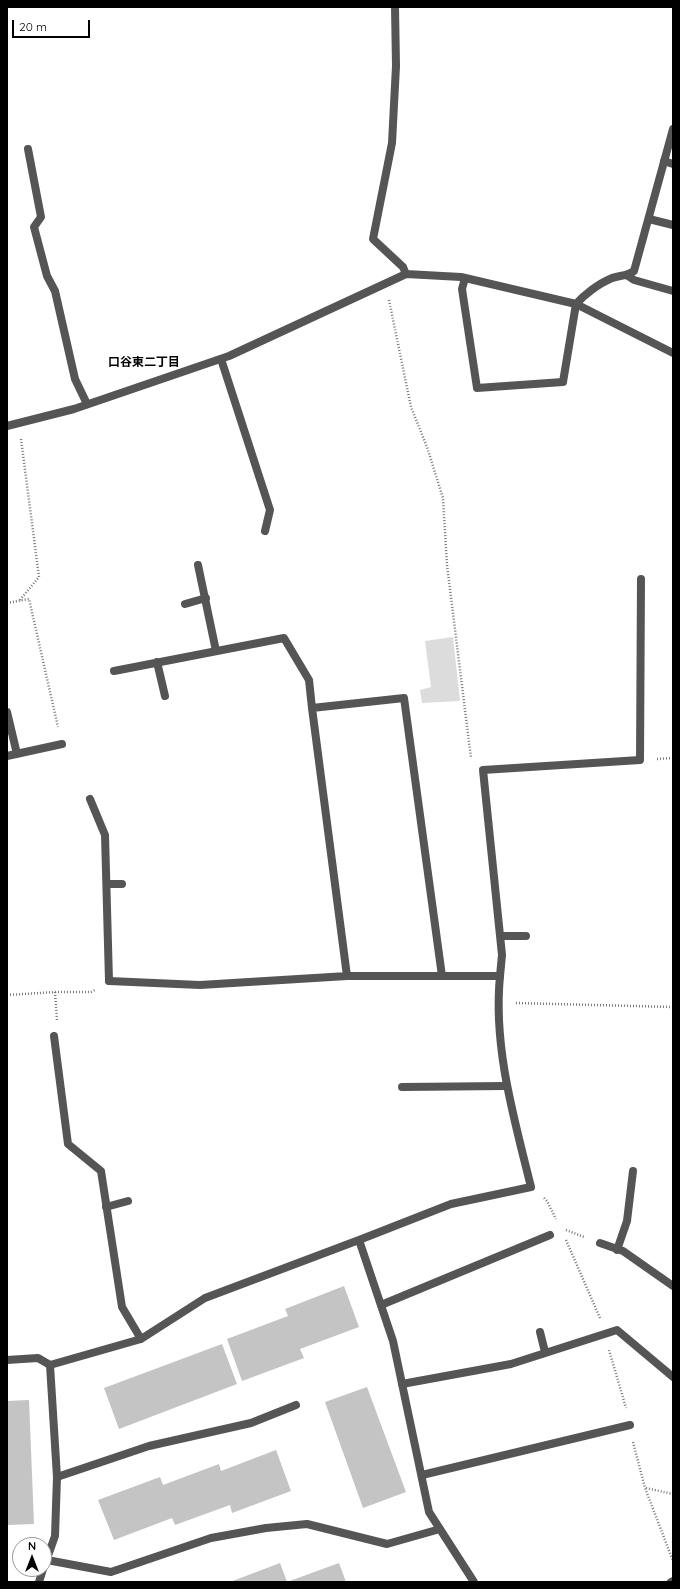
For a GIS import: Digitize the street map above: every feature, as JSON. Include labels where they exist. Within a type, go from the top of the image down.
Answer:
[{"type":"street","points":[[395,7],[396,66],[392,143],[373,239],[403,268],[406,274]]},
{"type":"street","points":[[464,278],[462,289],[477,388],[563,382],[576,304],[582,297],[610,279],[628,276],[634,271],[673,129]]},
{"type":"street","points":[[28,149],[41,217],[34,227],[46,276],[55,291],[75,379],[87,404]]},
{"type":"street","points":[[664,161],[673,164]]},
{"type":"street","points":[[649,219],[673,225]]},
{"type":"street","points":[[7,426],[87,404],[221,359],[406,274],[464,278],[576,304],[673,353]]},
{"type":"street","points":[[628,276],[634,280],[673,291]]},
{"type":"street","points":[[221,359],[270,510],[265,531]]},
{"type":"street","points":[[198,565],[216,651]]},
{"type":"street","points":[[7,1360],[38,1358],[50,1365],[141,1339],[205,1298],[451,1204],[531,1187],[506,1086],[497,1003],[502,955],[501,936],[483,770],[640,760],[641,579]]},
{"type":"street","points":[[185,604],[206,598]]},
{"type":"street","points":[[114,671],[284,638],[309,680],[347,976]]},
{"type":"street","points":[[157,662],[165,696]]},
{"type":"street","points":[[312,708],[404,698],[442,976]]},
{"type":"street","points":[[7,712],[17,754]]},
{"type":"street","points":[[7,756],[62,744]]},
{"type":"street","points":[[90,799],[105,836],[109,981],[200,985],[347,976],[500,976]]},
{"type":"street","points":[[107,884],[122,884]]},
{"type":"street","points":[[501,936],[526,936]]},
{"type":"street","points":[[54,1036],[68,1144],[100,1171],[122,1307],[141,1339]]},
{"type":"street","points":[[402,1086],[506,1086]]},
{"type":"street","points":[[617,1250],[627,1221],[633,1172]]},
{"type":"street","points":[[106,1207],[128,1201]]},
{"type":"street","points":[[381,1306],[550,1235]]},
{"type":"street","points":[[359,1240],[393,1341],[430,1512],[474,1582]]},
{"type":"street","points":[[600,1243],[623,1251],[673,1286]]},
{"type":"street","points":[[402,1384],[511,1364],[617,1330],[673,1377]]},
{"type":"street","points":[[540,1332],[545,1352]]},
{"type":"street","points":[[50,1365],[57,1477],[56,1536],[52,1547]]},
{"type":"street","points":[[57,1477],[149,1446],[251,1422],[296,1405]]},
{"type":"street","points":[[422,1475],[630,1425]]},
{"type":"street","points":[[52,1566],[111,1572],[211,1538],[266,1528],[307,1524],[387,1544],[440,1529]]},
{"type":"path","points":[[386,282],[411,407],[427,447],[443,498],[447,565],[473,768],[483,770]]},
{"type":"path","points":[[19,423],[39,578],[20,600]]},
{"type":"path","points":[[7,603],[29,599],[62,744]]},
{"type":"path","points":[[7,995],[55,992],[91,992],[109,981]]},
{"type":"path","points":[[54,1036],[58,1018],[55,992]]},
{"type":"path","points":[[497,1003],[673,1008]]},
{"type":"path","points":[[560,1227],[600,1243]]},
{"type":"path","points":[[673,1494],[646,1488],[673,1561]]},
{"type":"shaded area","points":[[453,637],[460,701],[422,703],[420,690],[431,687],[425,641]]},
{"type":"building","points":[[344,1286],[359,1327],[300,1349],[304,1358],[242,1381],[227,1339],[288,1316],[285,1309]]},
{"type":"building","points":[[222,1344],[237,1384],[119,1429],[104,1388]]},
{"type":"building","points":[[367,1387],[406,1492],[363,1508],[325,1402]]},
{"type":"building","points":[[29,1400],[34,1524],[7,1525],[7,1401]]},
{"type":"building","points":[[276,1450],[291,1491],[232,1513],[230,1505],[175,1525],[172,1518],[114,1540],[98,1500],[160,1477],[163,1485],[219,1464],[221,1471]]},
{"type":"building","points":[[280,1563],[287,1582],[230,1582]]},
{"type":"building","points":[[339,1563],[346,1582],[287,1582]]},
{"type":"district","name":"口谷東二丁目","points":[[144,362]]}]
